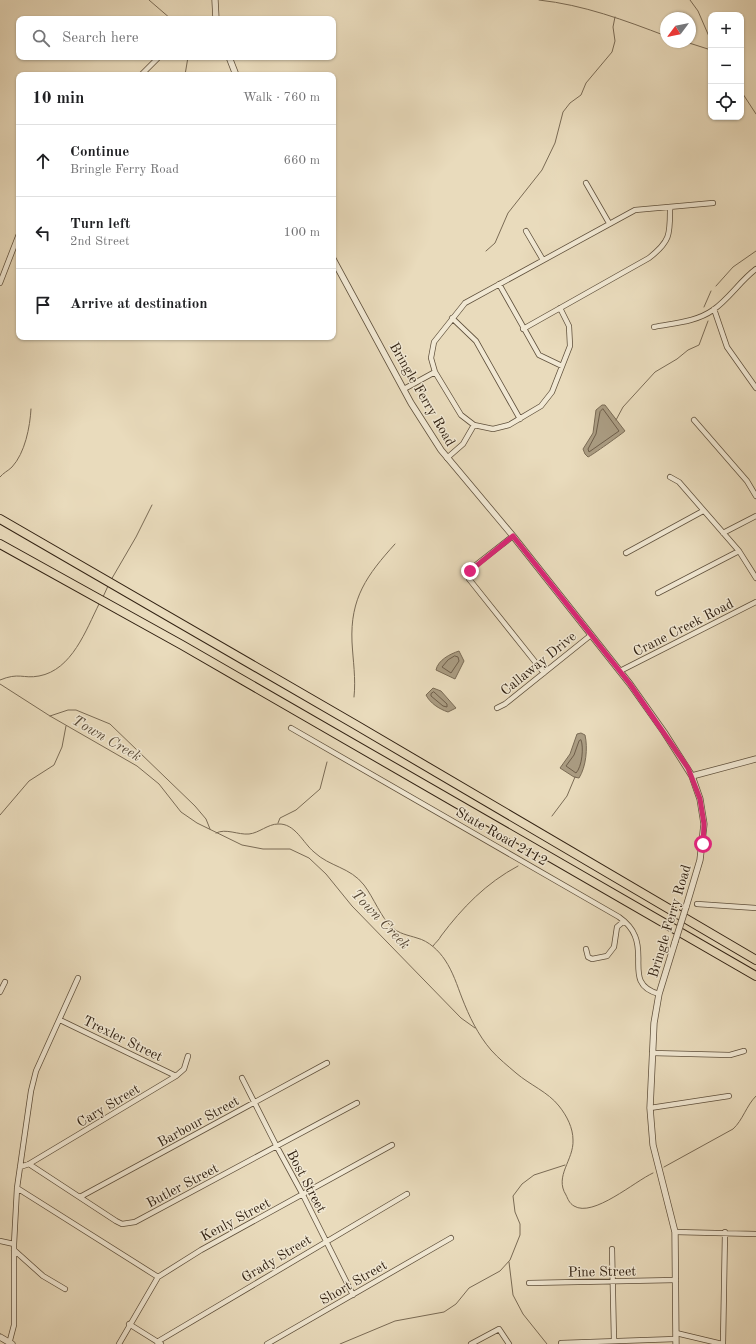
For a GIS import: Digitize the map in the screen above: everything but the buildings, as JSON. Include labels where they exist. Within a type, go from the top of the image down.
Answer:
[{"type":"highway","points":[[0,519],[756,960]]},
{"type":"highway","points":[[0,544],[101,600],[756,976]]},
{"type":"street","points":[[215,0],[215,16]]},
{"type":"street","points":[[144,72],[156,60]]},
{"type":"street","points":[[230,60],[235,72]]},
{"type":"street","points":[[586,183],[609,223]]},
{"type":"street","points":[[560,308],[569,326],[570,346],[552,392],[541,406],[509,425],[493,429],[474,425],[461,415],[435,372],[431,358],[434,342],[465,303],[635,210],[713,203]]},
{"type":"street","points":[[523,328],[649,258],[662,248],[670,229],[670,207]]},
{"type":"street","points":[[526,231],[543,260]]},
{"type":"street","points":[[0,283],[16,242]]},
{"type":"street","name":"Bringle Ferry Road","points":[[336,264],[404,389],[441,450],[513,536],[654,716],[692,776],[700,799],[704,824],[702,848],[686,907],[659,994],[652,1053],[650,1108],[653,1145],[675,1232],[676,1342]]},
{"type":"street","points":[[654,327],[694,319],[714,309],[756,269]]},
{"type":"street","points":[[499,284],[539,355],[562,366]]},
{"type":"street","points":[[714,309],[727,347],[756,388]]},
{"type":"street","points":[[452,318],[476,341],[520,419]]},
{"type":"street","points":[[404,389],[435,372]]},
{"type":"street","points":[[694,420],[747,481],[756,496]]},
{"type":"street","points":[[447,458],[463,444],[474,425]]},
{"type":"street","points":[[670,477],[679,482],[739,551],[756,578]]},
{"type":"street","points":[[626,553],[703,511]]},
{"type":"street","points":[[723,533],[756,516]]},
{"type":"street","points":[[513,536],[472,568],[469,575],[472,584],[544,673]]},
{"type":"street","points":[[658,592],[739,551]]},
{"type":"street","name":"Crane Creek Road","points":[[620,671],[756,602]]},
{"type":"street","name":"Callaway Drive","points":[[497,708],[591,635]]},
{"type":"street","name":"State Road 2112","points":[[292,728],[303,733],[624,921],[636,937],[641,983],[648,991],[659,994]]},
{"type":"street","points":[[692,776],[756,759]]},
{"type":"street","points":[[697,904],[756,908]]},
{"type":"street","points":[[586,949],[588,957],[592,959],[607,956],[614,948],[617,927],[624,921]]},
{"type":"street","points":[[0,1337],[10,1343],[14,1325],[14,1244],[17,1188],[31,1091],[36,1071],[78,978]]},
{"type":"street","points":[[0,992],[5,982]]},
{"type":"street","name":"Trexler Street","points":[[60,1020],[176,1076]]},
{"type":"street","points":[[652,1053],[730,1055],[744,1051]]},
{"type":"street","name":"Cary Street","points":[[30,1164],[176,1076],[184,1069],[188,1056]]},
{"type":"street","name":"Barbour Street","points":[[80,1197],[327,1063]]},
{"type":"street","name":"Bost Street","points":[[242,1078],[276,1147],[304,1195],[325,1241],[353,1295]]},
{"type":"street","points":[[650,1108],[729,1096]]},
{"type":"street","name":"Butler Street","points":[[30,1164],[116,1221],[128,1224],[135,1222],[357,1103]]},
{"type":"street","name":"Kenly Street","points":[[119,1344],[129,1324],[158,1277],[200,1250],[304,1195],[392,1145]]},
{"type":"street","points":[[20,1167],[30,1164]]},
{"type":"street","points":[[17,1188],[158,1277]]},
{"type":"street","name":"Grady Street","points":[[159,1343],[325,1241],[407,1194]]},
{"type":"street","points":[[675,1232],[725,1232],[756,1234]]},
{"type":"street","points":[[676,1333],[723,1344],[725,1232]]},
{"type":"street","name":"Short Street","points":[[267,1344],[451,1238]]},
{"type":"street","points":[[0,1241],[14,1244]]},
{"type":"street","points":[[612,1249],[614,1341]]},
{"type":"street","points":[[14,1250],[43,1276],[65,1289]]},
{"type":"street","name":"Pine Street","points":[[529,1283],[676,1280]]},
{"type":"street","points":[[129,1324],[159,1343]]},
{"type":"street","points":[[471,1344],[499,1329],[509,1344]]},
{"type":"street","points":[[561,1343],[614,1341],[676,1342]]},
{"type":"water","points":[[602,405],[605,405],[625,431],[588,457],[583,449],[593,433],[596,410]]},
{"type":"water","points":[[459,651],[464,661],[455,679],[436,670],[437,666],[442,660]]},
{"type":"water","points":[[433,688],[441,691],[456,708],[448,712],[432,703],[426,695]]},
{"type":"water","points":[[581,733],[585,735],[586,746],[585,763],[579,778],[574,777],[560,768],[570,754],[577,734]]},
{"type":"waterway","points":[[149,0],[168,16]]},
{"type":"waterway","points":[[539,0],[588,9],[660,34]]},
{"type":"waterway","points":[[690,0],[698,11],[708,34]]},
{"type":"waterway","points":[[486,251],[495,243],[508,213],[542,170],[555,143],[563,112],[570,103],[581,95],[586,83],[612,52],[615,41],[613,27],[615,17]]},
{"type":"waterway","points":[[696,45],[708,49]]},
{"type":"waterway","points":[[186,72],[188,60]]},
{"type":"waterway","points":[[744,96],[756,114]]},
{"type":"waterway","points":[[716,286],[733,267],[756,251]]},
{"type":"waterway","points":[[704,307],[711,291]]},
{"type":"waterway","points":[[616,420],[623,407],[655,372],[677,359],[688,350],[699,345],[708,321]]},
{"type":"waterway","points":[[0,477],[12,467],[20,455],[28,432],[31,409]]},
{"type":"waterway","points":[[111,580],[136,537],[152,505]]},
{"type":"waterway","points":[[354,697],[355,676],[352,626],[357,600],[362,588],[376,566],[395,544]]},
{"type":"waterway","points":[[103,597],[108,586]]},
{"type":"waterway","points":[[0,680],[12,676],[39,676],[51,672],[60,666],[69,657],[83,637],[99,604]]},
{"type":"waterway","name":"Town Creek","points":[[0,684],[50,716],[137,766],[159,784],[181,812],[197,823],[242,845],[263,849],[290,849],[309,858],[326,874],[352,906],[461,1018],[475,1028]]},
{"type":"waterway","points":[[50,716],[68,710],[76,710],[110,724],[195,806],[206,819],[210,829]]},
{"type":"waterway","points":[[0,815],[29,781],[54,765],[62,747],[66,726]]},
{"type":"waterway","points":[[278,823],[280,818],[296,810],[320,789],[327,762]]},
{"type":"waterway","points":[[552,816],[567,796],[575,777]]},
{"type":"waterway","points":[[216,833],[228,831],[249,834],[274,824],[289,827],[294,830],[320,857],[353,874],[368,890],[384,918],[395,929],[404,934],[426,941],[437,950],[450,969],[471,1018],[486,1044],[516,1073],[555,1101],[567,1118],[571,1127],[573,1140],[571,1154],[562,1181],[563,1188],[572,1205],[582,1208],[592,1207],[603,1203],[653,1173]]},
{"type":"waterway","points":[[433,946],[457,916],[475,897],[495,880],[518,866]]},
{"type":"waterway","name":"Town Creek","points":[[664,1167],[733,1129],[756,1096]]},
{"type":"waterway","points":[[340,1344],[395,1321],[444,1312],[456,1304],[469,1288],[500,1271],[510,1260],[520,1235],[520,1224],[515,1212],[513,1196],[522,1184],[534,1175],[565,1165]]},
{"type":"waterway","points":[[509,1262],[513,1295],[523,1314],[547,1344]]},
{"type":"route","points":[[470,571],[513,536],[630,684],[654,716],[688,768],[700,799],[704,824],[703,844]]}]
